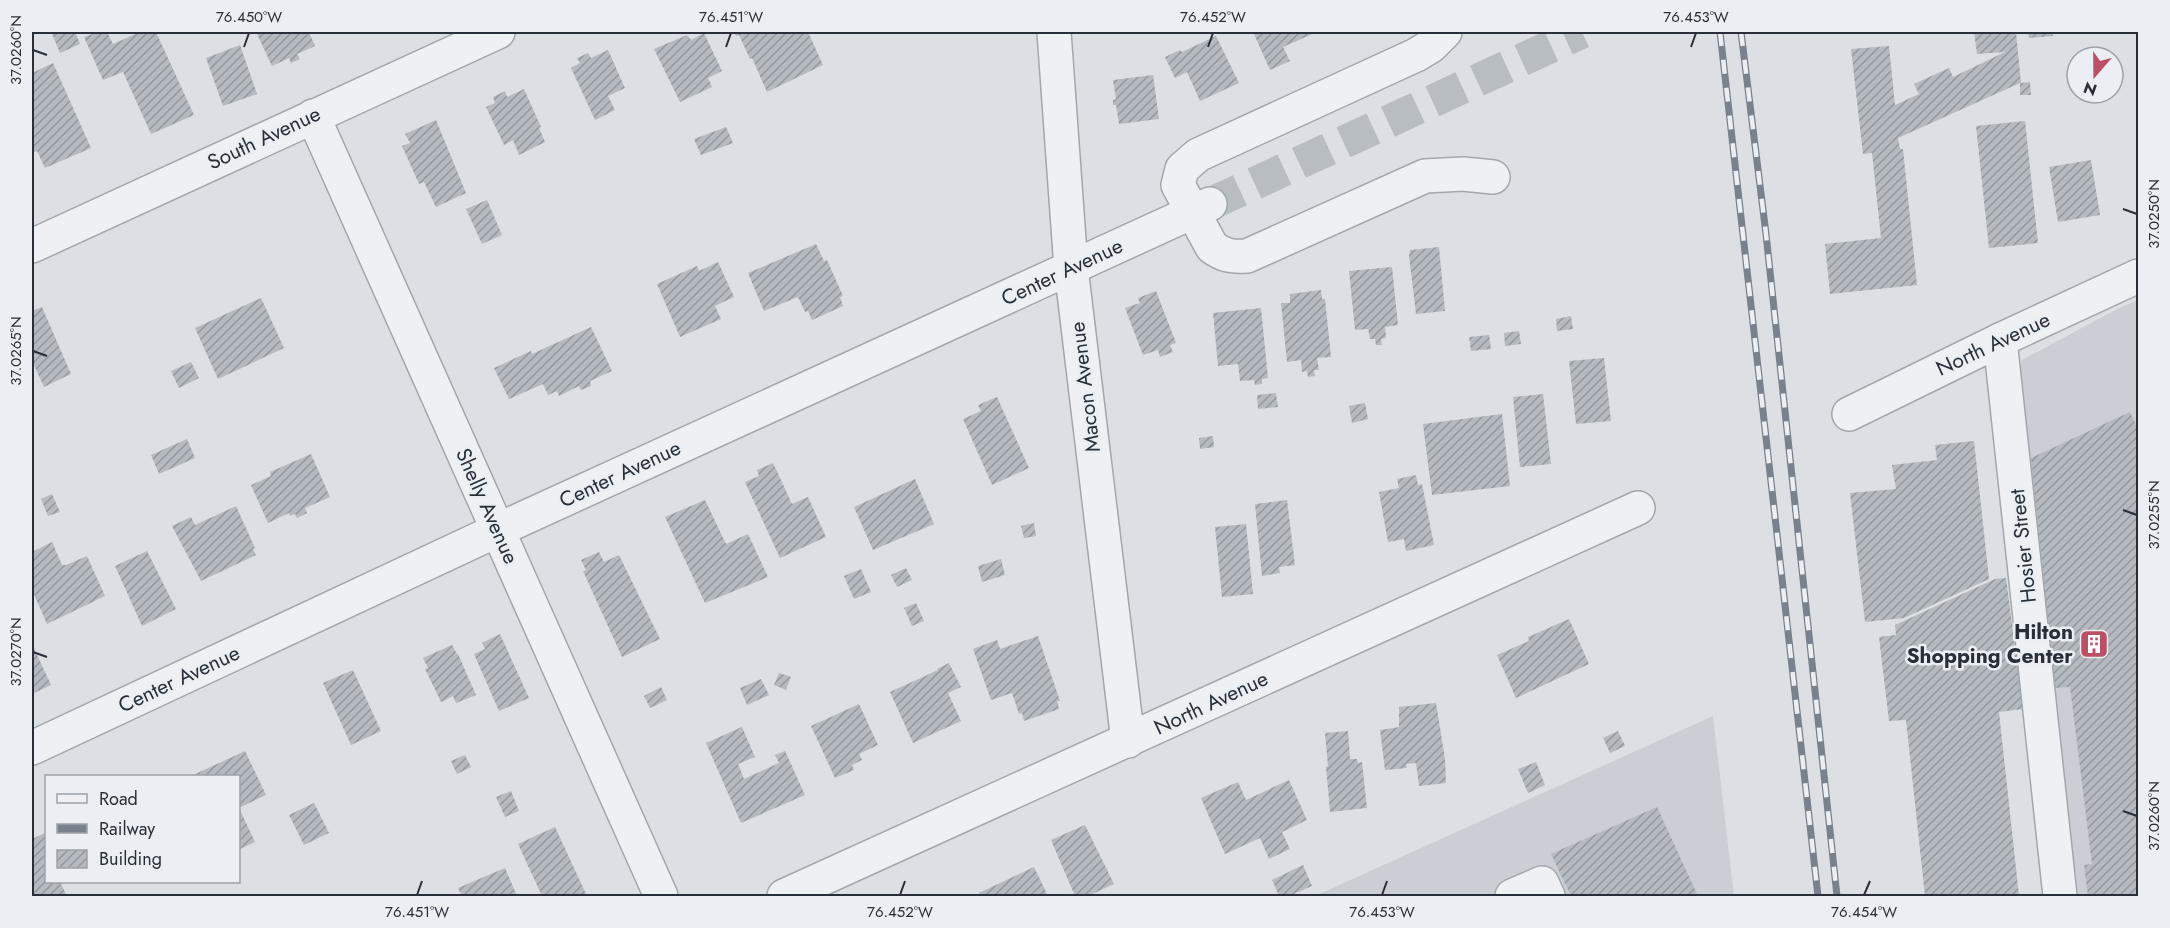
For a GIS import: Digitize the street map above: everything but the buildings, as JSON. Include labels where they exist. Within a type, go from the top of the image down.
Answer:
[{"type":"street","name":"South Avenue","points":[[32,246],[498,32]]},
{"type":"street","name":"Macon Avenue","points":[[1054,32],[1071,268],[1128,741]]},
{"type":"street","points":[[1444,32],[1431,46],[1416,55],[1198,154],[1182,169],[1178,185],[1201,208],[1212,247],[1221,254],[1233,257],[1247,256],[1425,176],[1463,174],[1493,177]]},
{"type":"street","name":"Shelly Avenue","points":[[313,116],[661,897]]},
{"type":"street","name":"Center Avenue","points":[[32,747],[498,530],[1201,208]]},
{"type":"street","name":"North Avenue","points":[[1849,414],[2000,340],[2139,276]]},
{"type":"street","name":"Hosier Street","points":[[2000,340],[2060,897]]},
{"type":"street","name":"North Avenue","points":[[784,897],[1638,508]]},
{"type":"street","points":[[1512,897],[1542,883],[1548,897]]},
{"type":"shaded area","name":"Hilton Shopping Center","points":[[2138,300],[2138,896],[2078,896],[2018,381],[2022,360]]},
{"type":"shaded area","points":[[1713,716],[1734,896],[1315,896]]},
{"type":"tunnel","points":[[1210,204],[1582,32]]},
{"type":"railway","points":[[1720,32],[1818,896]]},
{"type":"railway","points":[[1741,32],[1766,234],[1837,896]]},
{"type":"place","name":"Hilton Shopping Center","points":[[2094,644]]}]
